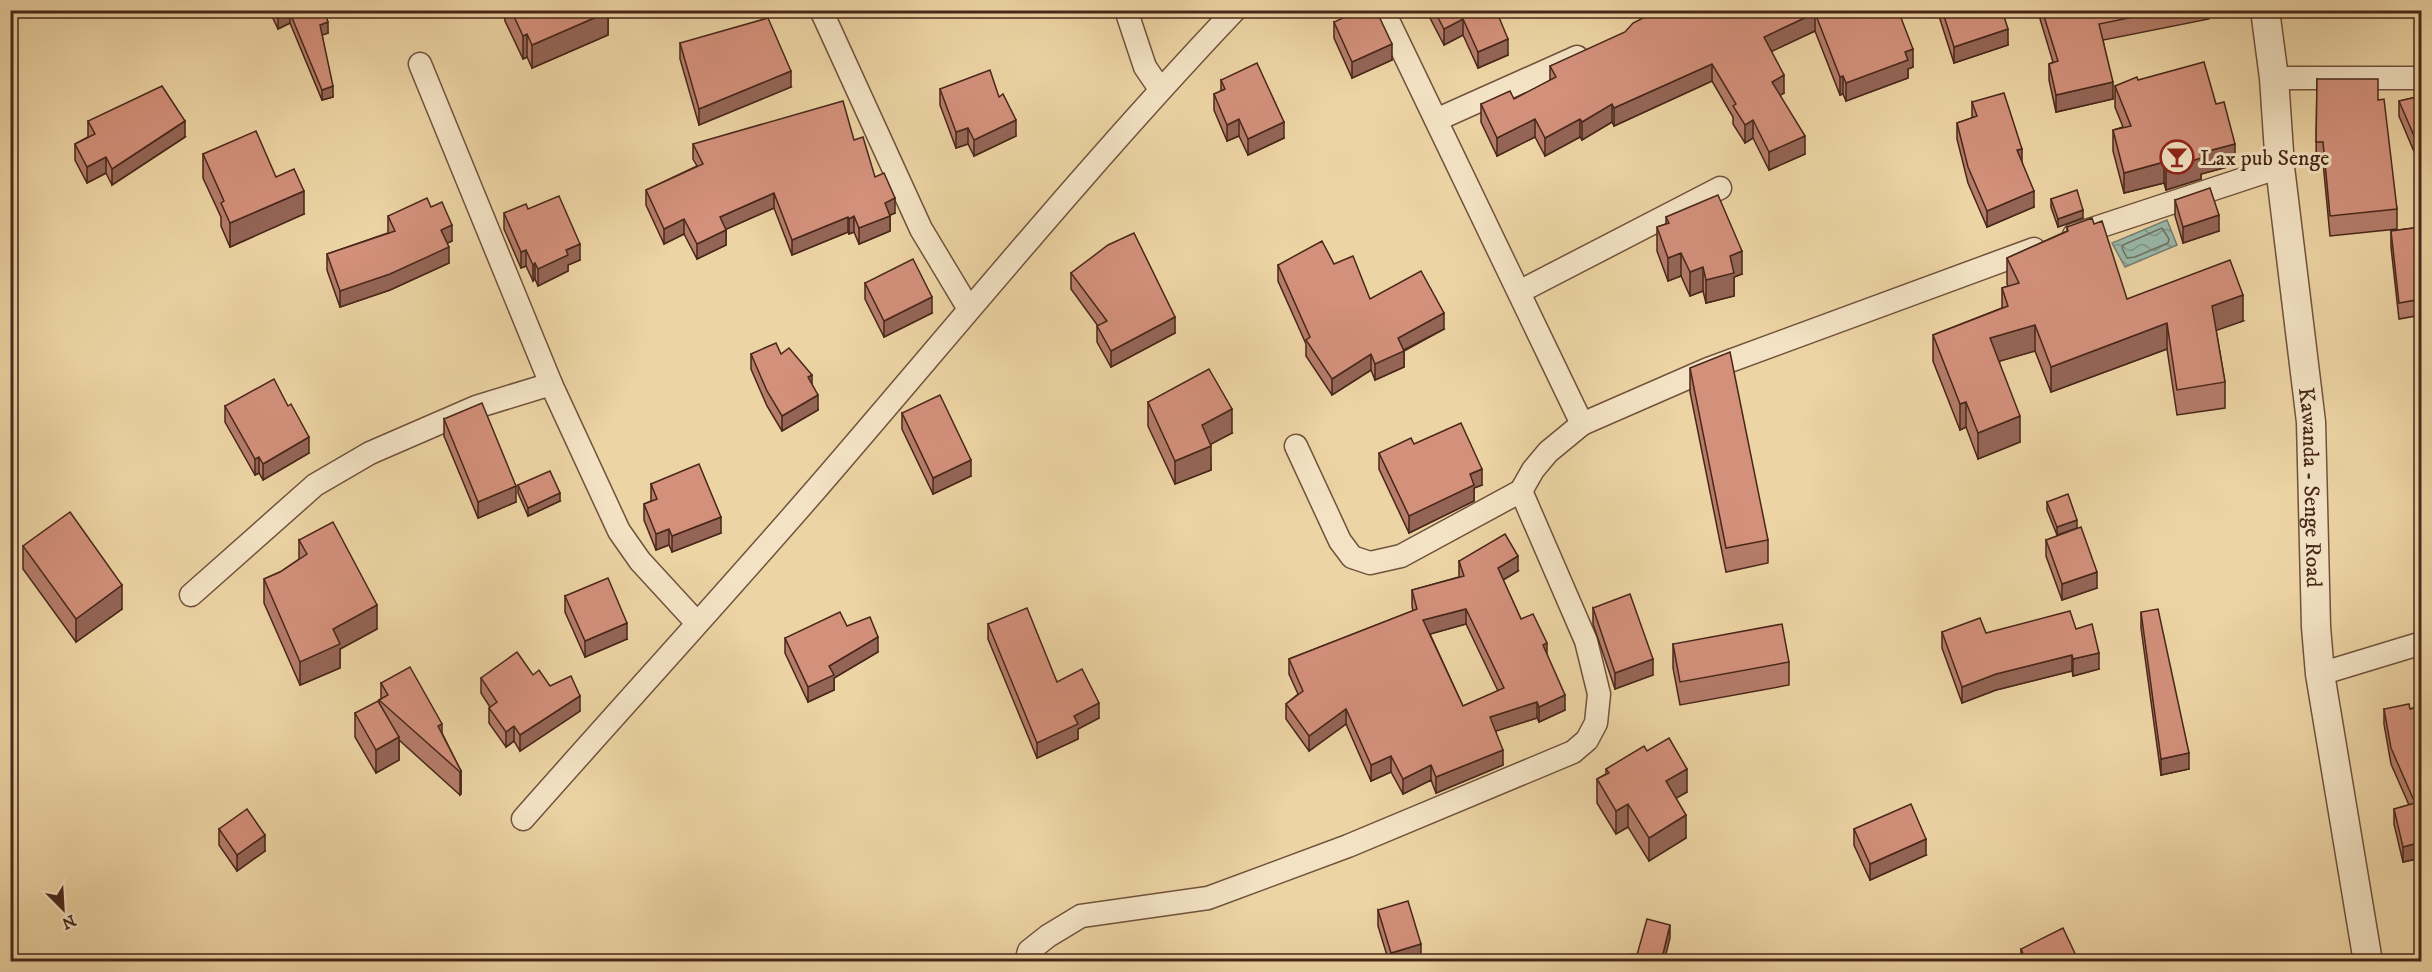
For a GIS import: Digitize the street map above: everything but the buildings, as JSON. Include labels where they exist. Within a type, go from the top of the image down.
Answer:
[{"type":"street","points":[[821,10],[921,229],[969,309]]},
{"type":"street","points":[[1126,10],[1144,68],[1160,89]]},
{"type":"street","points":[[523,819],[817,488],[1160,89],[1235,10]]},
{"type":"street","points":[[1383,10],[1582,424]]},
{"type":"street","name":"Kawanda - Senge Road","points":[[2265,10],[2274,78],[2280,167],[2311,422],[2316,627],[2320,674],[2368,962]]},
{"type":"street","points":[[1436,120],[1598,48]]},
{"type":"street","points":[[420,64],[551,384],[619,531],[640,561],[697,623]]},
{"type":"street","points":[[2274,78],[2421,78]]},
{"type":"street","points":[[1296,446],[1340,541],[1352,557],[1370,563],[1401,556],[1521,490],[1533,470],[1548,452],[1582,424],[1708,369],[1894,300],[2109,223],[2280,167]]},
{"type":"street","points":[[1519,292],[1720,188]]},
{"type":"street","points":[[191,595],[315,485],[370,453],[476,406],[551,384]]},
{"type":"street","points":[[1026,962],[1029,951],[1048,936],[1081,916],[1208,898],[1348,846],[1573,752],[1587,740],[1596,723],[1599,694],[1586,641],[1521,490]]},
{"type":"street","points":[[2320,674],[2421,643]]},
{"type":"water","points":[[2167,220],[2177,245],[2125,267],[2112,243]]},
{"type":"place","name":"Lax pub Senge","points":[[2177,157]]}]
